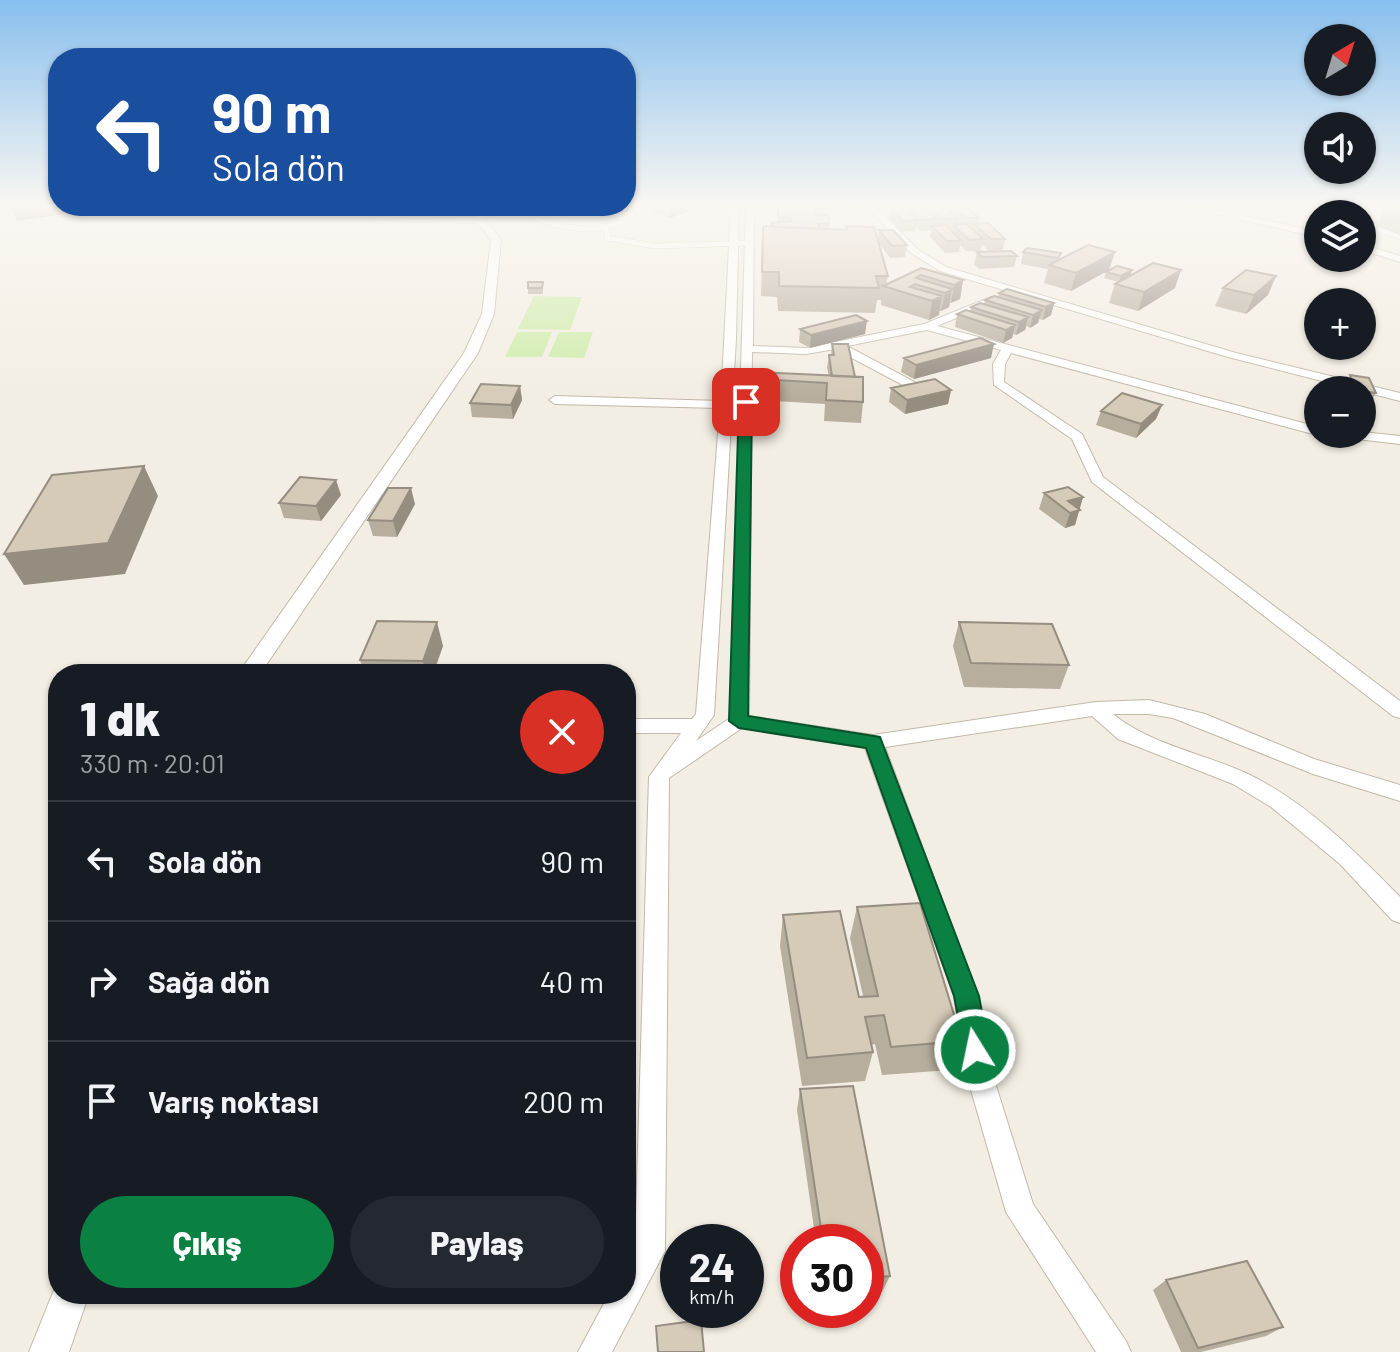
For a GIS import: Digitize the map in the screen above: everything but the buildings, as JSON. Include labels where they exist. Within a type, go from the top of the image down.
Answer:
[{"type":"street","points":[[256,664],[471,353],[488,314],[493,271]]},
{"type":"street","points":[[636,1276],[650,1251],[659,777],[705,715],[726,405],[740,271]]},
{"type":"street","points":[[739,721],[747,349],[744,271]]},
{"type":"street","points":[[950,271],[1232,355],[1400,397]]},
{"type":"street","points":[[747,349],[806,351],[927,327],[1013,290]]},
{"type":"street","points":[[927,327],[1304,427]]},
{"type":"street","points":[[836,345],[916,388]]},
{"type":"street","points":[[1007,349],[999,364],[998,383],[1077,437],[1097,479],[1400,711]]},
{"type":"street","points":[[555,400],[726,405]]},
{"type":"street","points":[[1376,437],[1400,440]]},
{"type":"street","points":[[659,777],[739,721],[873,742],[1118,705],[1179,710],[1292,758],[1400,793]]},
{"type":"street","points":[[1096,709],[1125,734],[1240,779],[1278,801],[1348,858],[1400,913]]},
{"type":"street","points":[[636,726],[697,726]]},
{"type":"street","points":[[873,742],[966,996],[980,1076],[1021,1212],[1115,1352]]},
{"type":"street","points":[[49,1352],[66,1304]]},
{"type":"street","points":[[594,1352],[620,1304]]},
{"type":"green space","points":[[534,296],[582,297],[570,330],[518,329]]},
{"type":"green space","points":[[517,332],[552,332],[542,357],[505,357]]},
{"type":"green space","points":[[559,332],[593,332],[584,358],[548,357]]},
{"type":"route","points":[[746,402],[739,721],[873,742],[966,996],[975,1050]]}]
